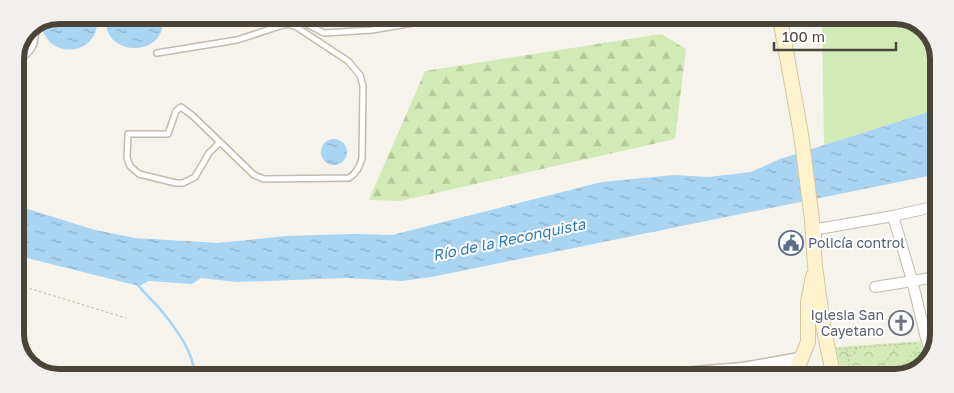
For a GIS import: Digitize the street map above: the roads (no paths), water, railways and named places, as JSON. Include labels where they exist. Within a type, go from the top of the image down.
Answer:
[{"type":"main road","points":[[777,24],[784,41]]},
{"type":"main road","points":[[781,24],[801,134],[812,220],[815,266],[823,325],[833,369]]},
{"type":"main road","points":[[797,369],[808,342],[808,302],[815,266]]},
{"type":"main road","points":[[802,357],[807,351],[817,350],[831,357]]},
{"type":"street","points":[[815,266],[818,264],[816,232],[818,229],[930,208]]},
{"type":"street","points":[[893,216],[928,345]]},
{"type":"street","points":[[875,286],[930,278]]},
{"type":"street","points":[[736,369],[759,367],[802,357]]},
{"type":"street","points":[[759,367],[764,369]]},
{"type":"lane","points":[[157,53],[237,40],[286,24],[295,26],[348,61],[360,75],[363,86],[362,159],[355,174],[349,178],[264,179],[254,175],[220,142],[181,107],[176,111],[168,134],[128,134],[128,158],[130,166],[139,174],[183,183],[195,177],[209,153],[220,142]]},
{"type":"lane","points":[[295,26],[306,24],[324,33],[362,31],[404,24]]},
{"type":"lane","points":[[24,56],[34,46],[35,33]]},
{"type":"water","points":[[52,24],[96,24],[92,39],[84,46],[73,49],[63,49],[53,44],[45,35],[43,28]]},
{"type":"water","points":[[107,24],[162,24],[162,29],[156,40],[146,46],[134,48],[123,46],[113,40],[107,29]]},
{"type":"water","name":"Río de la Reconquista","points":[[930,112],[930,176],[431,277],[402,281],[346,278],[237,282],[201,278],[192,284],[149,281],[139,286],[24,257],[24,208],[95,230],[135,238],[218,243],[287,236],[392,235],[602,182],[674,175],[708,177],[751,172],[780,159]]},
{"type":"water","points":[[334,139],[343,143],[347,152],[343,161],[334,165],[325,161],[321,152],[325,143]]},
{"type":"waterway","points":[[138,285],[177,331],[187,348],[194,369]]},
{"type":"place","name":"Policía control","points":[[791,243]]},
{"type":"place","name":"Iglesia San Cayetano","points":[[901,323]]}]
